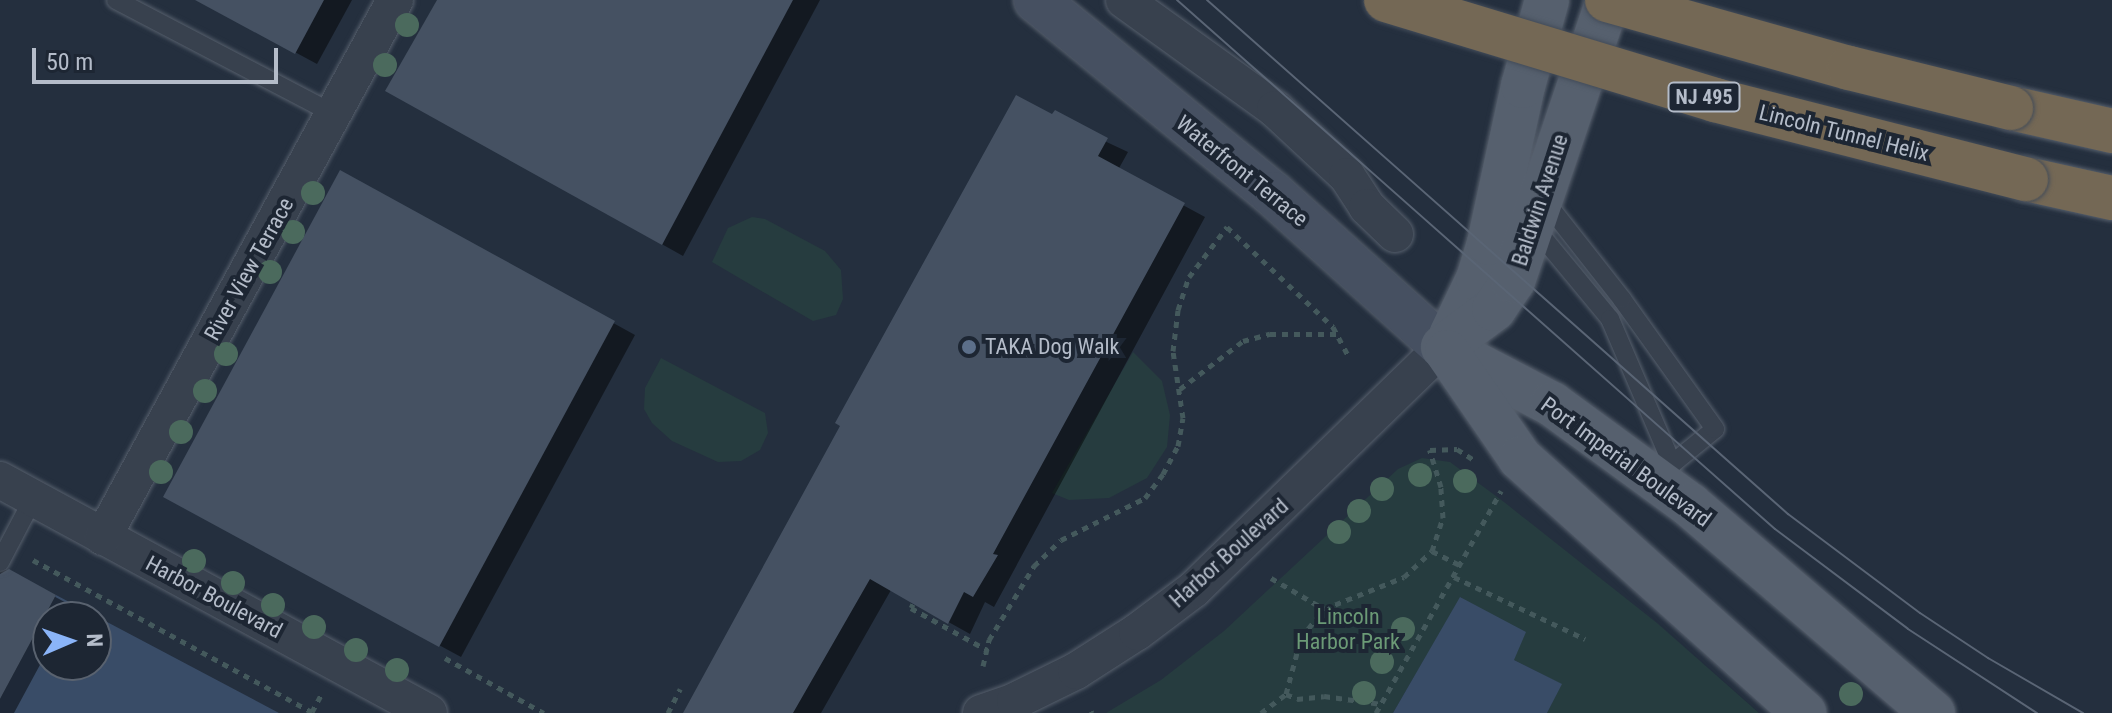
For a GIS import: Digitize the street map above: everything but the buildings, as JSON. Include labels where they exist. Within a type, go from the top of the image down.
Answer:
[{"type":"highway","name":"Lincoln Tunnel Helix","points":[[1386,0],[1715,100],[2112,198]]},
{"type":"highway","points":[[1607,0],[1834,65],[2112,131]]},
{"type":"main road","name":"Baldwin Avenue","points":[[1443,347],[1458,326],[1489,243],[1523,86],[1547,0]]},
{"type":"main road","name":"Baldwin Avenue","points":[[1443,347],[1501,300],[1521,264],[1536,210],[1607,0]]},
{"type":"main road","points":[[1443,347],[1520,458],[1804,713]]},
{"type":"main road","name":"Port Imperial Boulevard","points":[[1443,347],[1552,404],[1690,505],[1933,713]]},
{"type":"street","name":"River View Terrace","points":[[103,537],[395,0]]},
{"type":"street","name":"Waterfront Terrace","points":[[1036,0],[1273,194],[1443,347]]},
{"type":"street","points":[[1124,0],[1275,109],[1347,176],[1367,207],[1395,234]]},
{"type":"street","name":"Harbor Boulevard","points":[[981,713],[1015,701],[1096,659],[1194,589],[1443,347]]},
{"type":"street","name":"Harbor Boulevard","points":[[0,480],[429,713]]},
{"type":"lane","points":[[116,0],[334,114]]},
{"type":"lane","points":[[1536,210],[1622,299],[1715,429],[1672,464],[1610,319],[1553,246],[1536,210]]},
{"type":"lane","points":[[0,562],[33,499]]},
{"type":"path","points":[[983,666],[1008,605],[1034,566],[1061,540],[1145,498],[1163,474],[1178,446],[1183,418],[1173,351],[1178,310],[1189,277],[1227,227],[1336,334],[1348,355]]},
{"type":"path","points":[[1180,389],[1243,341],[1270,334],[1336,334]]},
{"type":"path","points":[[1261,713],[1286,694],[1301,638],[1324,609],[1404,577],[1432,551],[1440,534],[1443,503],[1430,450],[1457,449],[1482,465]]},
{"type":"path","points":[[1376,713],[1506,481]]},
{"type":"path","points":[[1432,551],[1460,565]]},
{"type":"path","points":[[33,560],[313,713],[328,682]]},
{"type":"path","points":[[1454,577],[1585,639]]},
{"type":"path","points":[[1271,578],[1324,609]]},
{"type":"path","points":[[913,604],[911,608],[987,650]]},
{"type":"path","points":[[445,658],[544,713]]},
{"type":"path","points":[[668,713],[680,689]]},
{"type":"path","points":[[1286,694],[1297,699],[1324,696],[1381,704]]},
{"type":"green space","points":[[752,217],[765,219],[825,251],[841,270],[843,299],[836,315],[813,321],[712,262],[728,228]]},
{"type":"green space","points":[[1133,352],[1162,381],[1170,415],[1167,447],[1147,478],[1109,498],[1069,500],[1052,493]]},
{"type":"green space","points":[[661,358],[765,413],[768,433],[760,450],[741,461],[718,462],[672,441],[652,423],[644,409],[645,388]]},
{"type":"green space","name":"Lincoln Harbor Park","points":[[1422,458],[1450,462],[1504,502],[1657,623],[1759,713],[1547,713],[1561,684],[1514,660],[1461,597],[1393,713],[1106,713],[1161,680],[1224,631],[1398,469]]},
{"type":"water","points":[[56,595],[67,601],[53,601]]},
{"type":"water","points":[[1460,597],[1526,632],[1514,660],[1562,684],[1547,713],[1393,713]]},
{"type":"water","points":[[112,625],[279,713],[0,713],[0,699],[32,640],[32,681],[112,681]]},
{"type":"tram line","points":[[1177,0],[1775,529],[1908,629],[2037,713]]},
{"type":"tram line","points":[[1207,0],[1788,514],[1920,613],[1988,658],[2083,713]]},
{"type":"place","name":"TAKA Dog Walk","points":[[969,347]]}]
